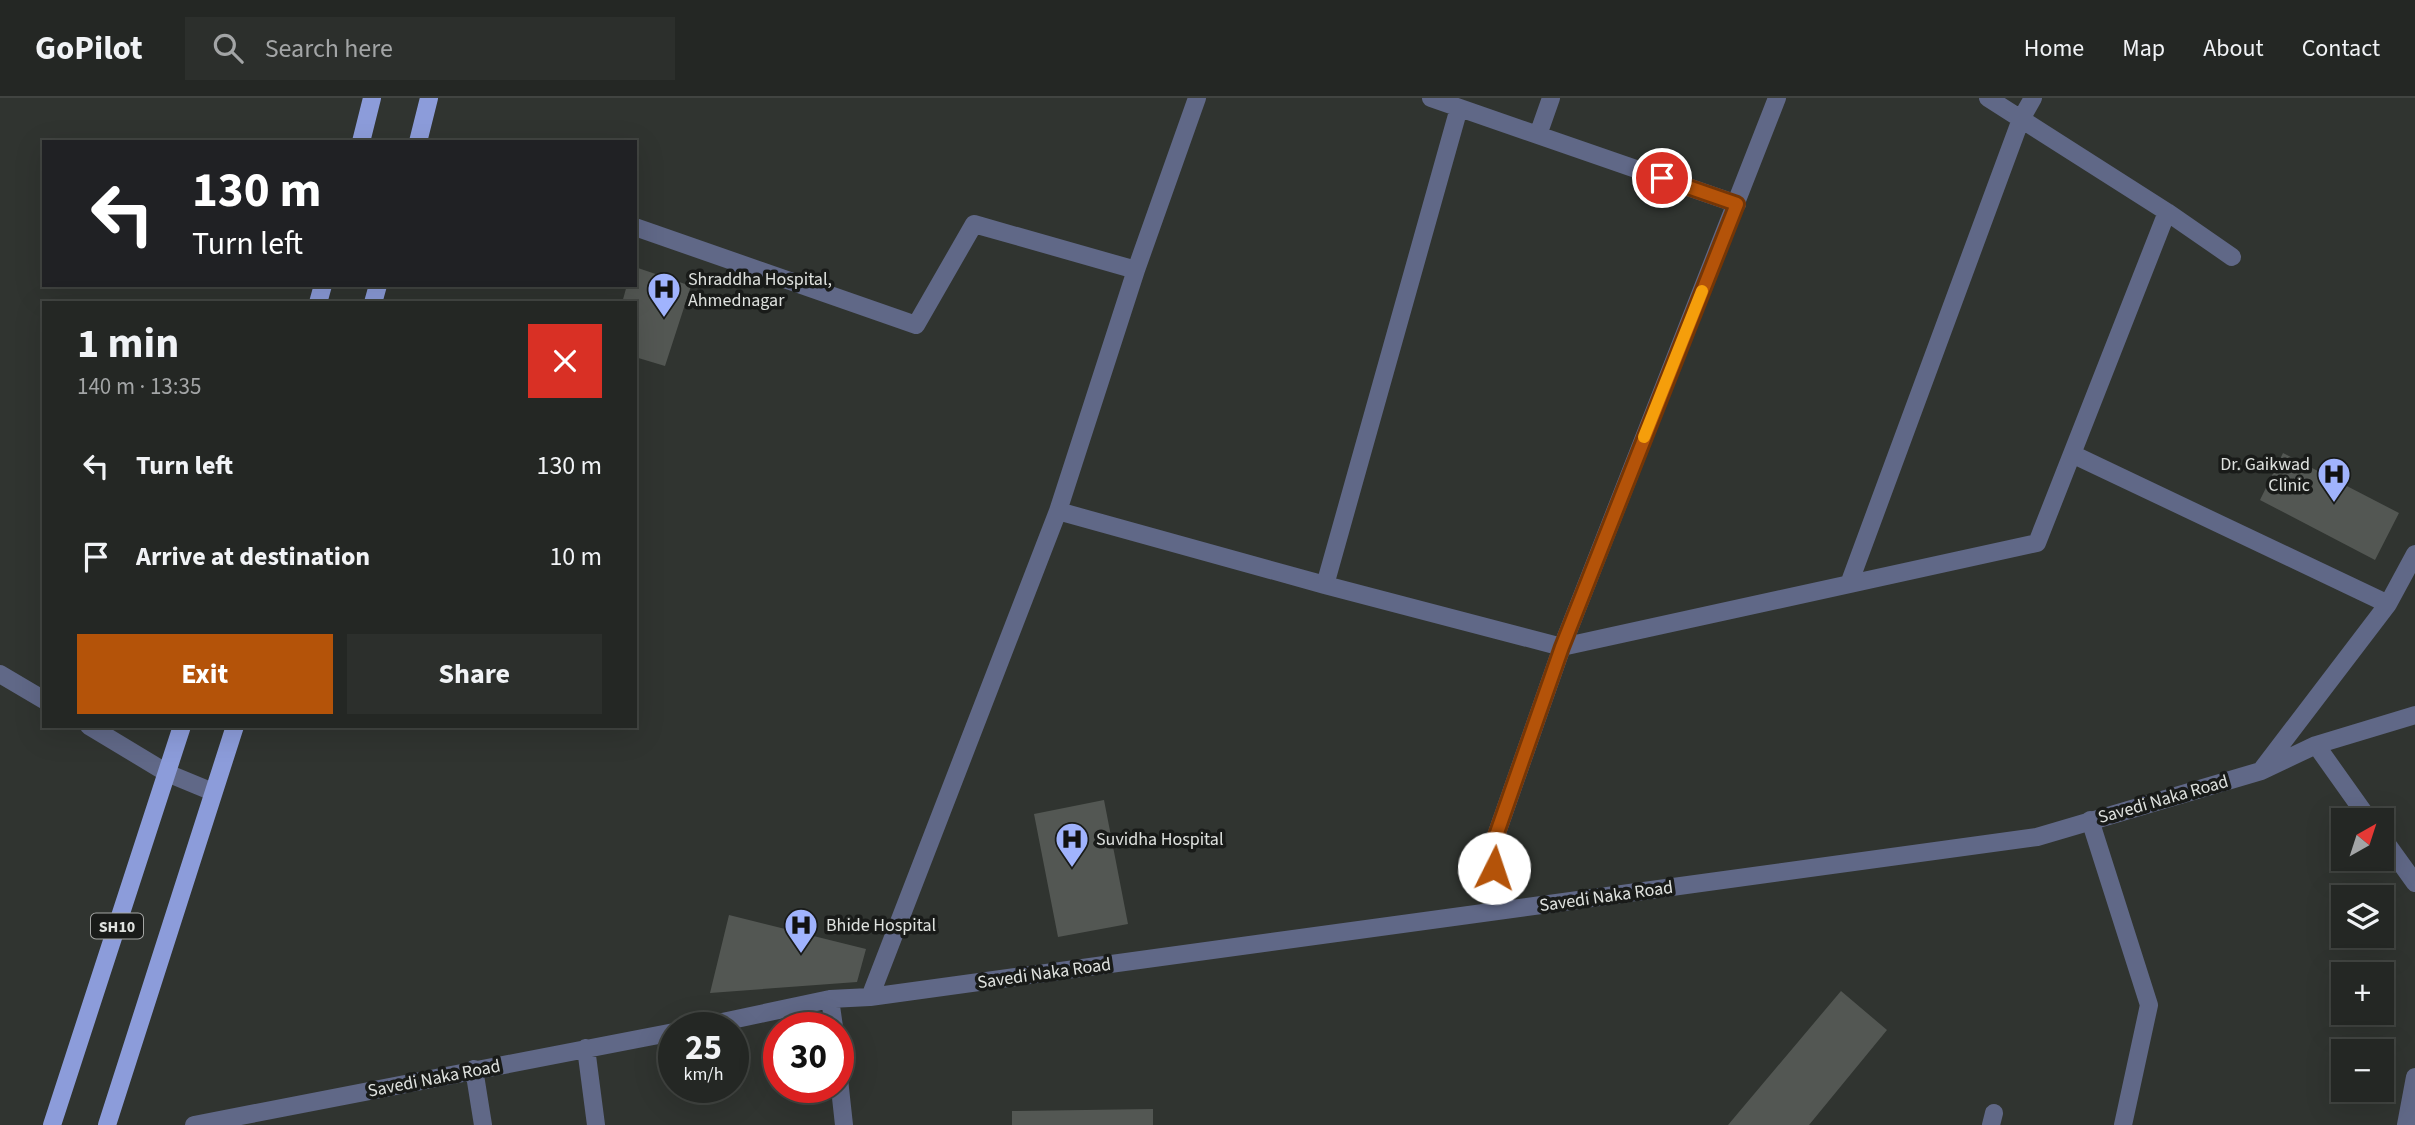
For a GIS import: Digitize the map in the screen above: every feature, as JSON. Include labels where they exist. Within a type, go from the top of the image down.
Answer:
[{"type":"main road","points":[[362,140],[372,98]]},
{"type":"main road","points":[[418,140],[429,98]]},
{"type":"main road","name":"SH10","points":[[52,1125],[181,728]]},
{"type":"main road","name":"SH10","points":[[107,1125],[234,728]]},
{"type":"street","points":[[870,997],[1058,511],[1136,270],[1197,98]]},
{"type":"street","points":[[1431,98],[1737,204]]},
{"type":"street","points":[[1538,135],[1550,98]]},
{"type":"street","points":[[1499,910],[1492,847],[1562,647],[1777,98]]},
{"type":"street","points":[[1988,98],[2167,212],[2232,257]]},
{"type":"street","points":[[1849,584],[2021,119],[2033,98]]},
{"type":"street","points":[[1325,585],[1459,108]]},
{"type":"street","points":[[1058,511],[1562,647],[2037,543],[2167,212]]},
{"type":"street","points":[[637,229],[916,326],[974,223],[1136,270]]},
{"type":"street","points":[[2072,454],[2388,604]]},
{"type":"street","points":[[2261,771],[2388,604],[2415,554]]},
{"type":"street","points":[[0,674],[42,699]]},
{"type":"street","name":"Savedi Naka Road","points":[[749,1016],[830,999],[870,997],[2037,836],[2261,771],[2316,745],[2415,715]]},
{"type":"street","points":[[92,728],[167,773],[213,792]]},
{"type":"street","points":[[2316,745],[2361,808]]},
{"type":"street","points":[[2090,820],[2149,1005],[2123,1125]]},
{"type":"street","points":[[2394,854],[2415,883]]},
{"type":"street","points":[[830,999],[832,1012]]},
{"type":"street","name":"Savedi Naka Road","points":[[194,1125],[658,1035]]},
{"type":"street","points":[[586,1048],[596,1125]]},
{"type":"street","points":[[474,1069],[483,1125]]},
{"type":"street","points":[[2406,1125],[2415,1077]]},
{"type":"street","points":[[842,1103],[844,1125]]},
{"type":"building","points":[[637,268],[691,286],[665,366],[637,358],[637,301],[623,301],[626,287],[637,287]]},
{"type":"building","points":[[2283,453],[2399,513],[2375,560],[2260,500]]},
{"type":"building","points":[[1104,800],[1128,924],[1058,937],[1034,814]]},
{"type":"building","points":[[729,915],[866,949],[857,982],[710,993]]},
{"type":"building","points":[[1841,991],[1887,1030],[1809,1125],[1728,1125]]},
{"type":"building","points":[[1153,1109],[1153,1125],[1012,1125],[1012,1111]]},
{"type":"slow traffic","points":[[1644,437],[1702,291]]},
{"type":"place","name":"Shraddha Hospital, Ahmednagar","points":[[664,319]]},
{"type":"place","name":"Dr. Gaikwad Clinic","points":[[2334,504]]},
{"type":"place","name":"Suvidha Hospital","points":[[1072,869]]},
{"type":"place","name":"Bhide Hospital","points":[[801,955]]},
{"type":"route","points":[[1494,868],[1492,847],[1562,647],[1737,204],[1662,178]]}]
